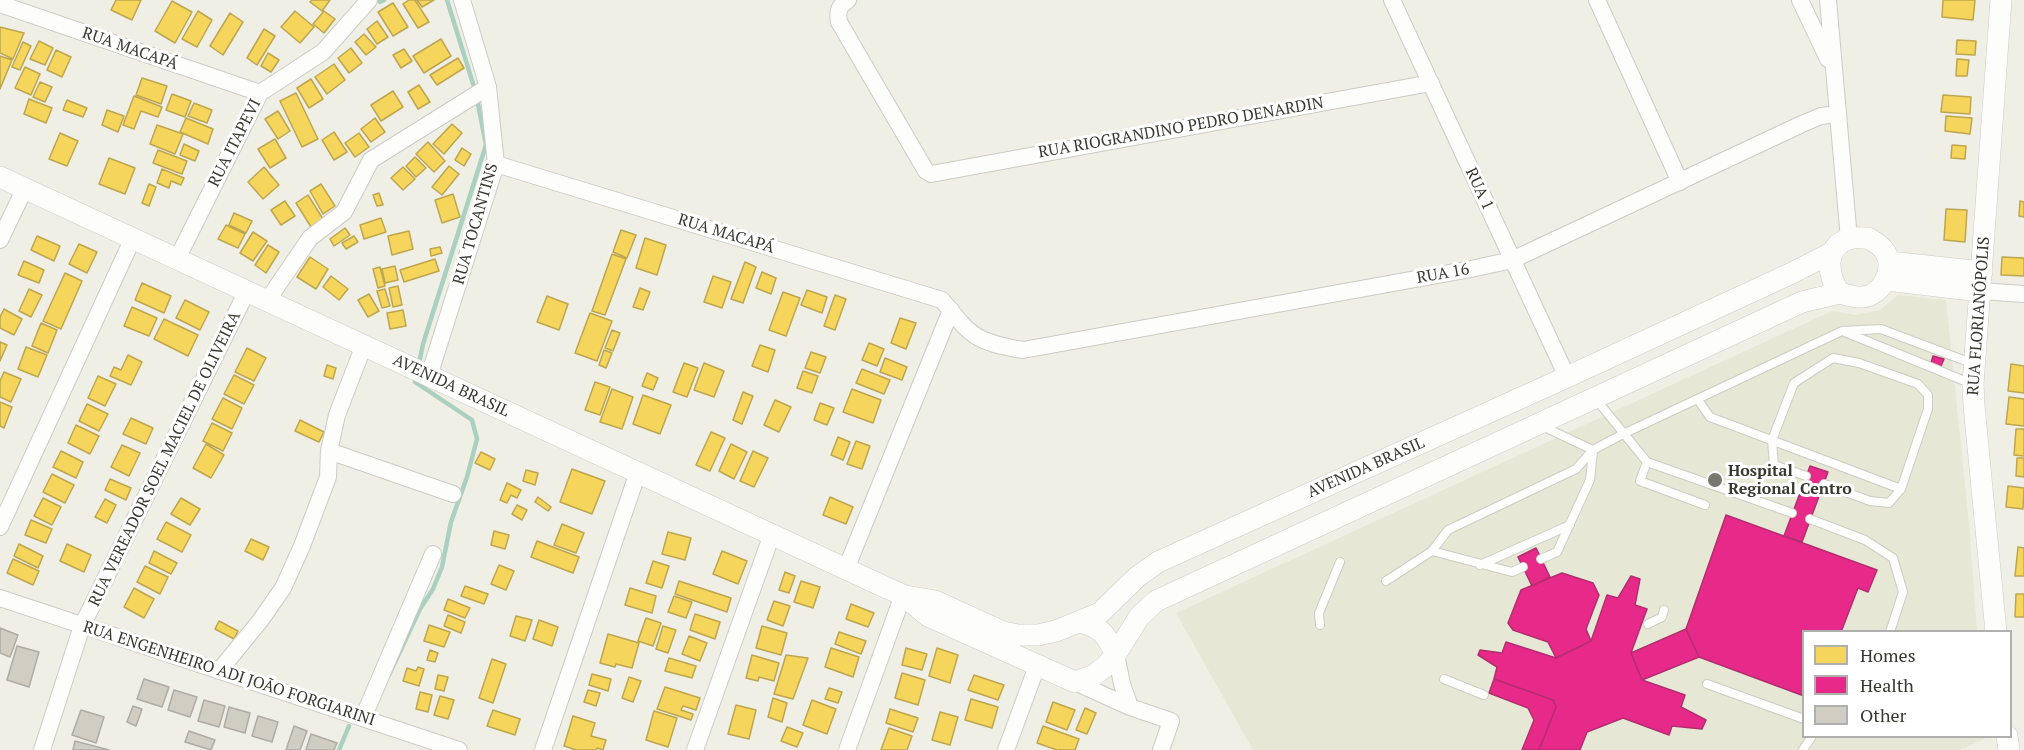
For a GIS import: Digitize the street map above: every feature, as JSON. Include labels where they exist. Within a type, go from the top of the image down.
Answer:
[{"type":"street","name":"RUA TOCANTINS","points":[[429,376],[496,164],[488,87],[462,0]]},
{"type":"street","name":"RUA 1","points":[[1392,0],[1567,377]]},
{"type":"street","points":[[1597,0],[1680,182]]},
{"type":"street","points":[[1800,0],[1833,71]]},
{"type":"street","points":[[1828,0],[1838,114],[1841,245],[1829,263],[1830,279],[1839,292]]},
{"type":"street","name":"RUA FLORIANÓPOLIS","points":[[1996,630],[1974,406],[1974,374],[2001,0]]},
{"type":"street","name":"RUA ITAPEVI","points":[[177,259],[260,93],[323,52],[364,2]]},
{"type":"street","name":"RUA RIOGRANDINO PEDRO DENARDIN","points":[[845,2],[838,13],[839,22],[926,171],[931,174],[1431,82]]},
{"type":"street","name":"RUA MACAPÁ","points":[[0,4],[260,93]]},
{"type":"street","points":[[267,301],[310,238],[344,212],[371,160],[488,87]]},
{"type":"street","name":"RUA 16","points":[[1023,350],[1512,260],[1811,120],[1838,114]]},
{"type":"street","name":"RUA MACAPÁ","points":[[496,164],[942,300],[957,320],[977,339],[1023,350]]},
{"type":"street","name":"AVENIDA BRASIL","points":[[0,177],[903,595],[935,601],[1003,632],[1018,635],[1038,635],[1056,631],[1100,613],[1137,577],[1158,562],[1792,273],[1841,245]]},
{"type":"street","points":[[0,240],[25,188]]},
{"type":"street","points":[[0,527],[133,238]]},
{"type":"street","points":[[1841,245],[1868,238],[1883,248],[1888,271],[1981,282],[2024,294]]},
{"type":"street","name":"AVENIDA BRASIL","points":[[1074,682],[1094,675],[1116,654],[1139,617],[1156,601],[1802,302],[1839,292],[1863,297],[1877,291],[1888,271]]},
{"type":"street","name":"RUA VEREADOR SOEL MACIEL DE OLIVEIRA","points":[[42,750],[82,626],[247,291]]},
{"type":"street","points":[[846,569],[951,310]]},
{"type":"street","points":[[219,671],[261,621],[283,588],[302,546],[328,477],[329,451],[337,415],[364,345]]},
{"type":"street","points":[[1474,419],[1487,448]]},
{"type":"street","points":[[329,451],[453,494]]},
{"type":"street","points":[[543,750],[638,472]]},
{"type":"street","points":[[695,750],[772,534]]},
{"type":"street","points":[[363,718],[433,554]]},
{"type":"street","points":[[847,750],[903,595]]},
{"type":"street","name":"AVENIDA BRASIL","points":[[903,595],[928,616],[1130,707],[1171,721],[1161,750]]},
{"type":"street","name":"RUA ENGENHEIRO ADI JOÃO FORGIARINI","points":[[0,598],[459,750]]},
{"type":"street","points":[[1080,622],[1096,626],[1104,633],[1116,654],[1122,684],[1130,707]]},
{"type":"street","points":[[1006,750],[1042,652],[1056,631]]},
{"type":"lane","points":[[1386,581],[1432,550],[1448,530],[1576,469],[1593,450],[1842,331],[1881,329],[1974,374]]},
{"type":"lane","points":[[1842,331],[1974,374]]},
{"type":"lane","points":[[1806,476],[1774,465],[1772,440],[1794,383],[1833,358],[1859,363],[1918,384],[1929,395],[1928,409],[1901,489],[1889,503],[1870,501],[1824,484]]},
{"type":"lane","points":[[1595,397],[1647,462],[1792,513]]},
{"type":"lane","points":[[1698,400],[1710,417],[1901,489]]},
{"type":"lane","points":[[1539,424],[1593,450]]},
{"type":"lane","points":[[1541,559],[1557,552],[1570,525],[1590,480],[1593,450]]},
{"type":"lane","points":[[1647,462],[1640,481],[1705,505]]},
{"type":"lane","points":[[1810,519],[1865,540],[1893,558],[1903,592],[1891,630]]},
{"type":"lane","points":[[1480,565],[1570,525]]},
{"type":"lane","points":[[1432,550],[1512,572],[1523,567]]},
{"type":"lane","points":[[1320,625],[1319,613],[1340,562]]},
{"type":"lane","points":[[1648,624],[1662,617],[1664,610]]},
{"type":"lane","points":[[1444,679],[1484,695]]},
{"type":"lane","points":[[1707,684],[1802,719]]},
{"type":"shaded area","name":"Hospital Regional Centro","points":[[1898,295],[1946,300],[1969,524],[1977,630],[1802,630],[1802,738],[1984,738],[1960,750],[1253,750],[1176,613],[1832,311],[1856,315],[1880,310]]},
{"type":"building: Homes","points":[[116,0],[141,0],[132,20],[111,10]]},
{"type":"building: Homes","points":[[330,0],[322,11],[310,2]]},
{"type":"building: Homes","points":[[409,0],[415,0],[429,22],[418,28],[403,4]]},
{"type":"building: Homes","points":[[417,0],[434,0],[422,7]]},
{"type":"building: Homes","points":[[1943,0],[1975,0],[1973,20],[1942,17]]},
{"type":"building: Homes","points":[[172,1],[192,12],[175,43],[155,31]]},
{"type":"building: Homes","points":[[393,3],[408,27],[393,36],[378,12]]},
{"type":"building: Homes","points":[[198,11],[212,20],[197,47],[182,39]]},
{"type":"building: Homes","points":[[295,11],[314,27],[300,43],[281,27]]},
{"type":"building: Homes","points":[[324,11],[335,19],[324,33],[313,24]]},
{"type":"building: Homes","points":[[230,13],[243,22],[223,55],[210,46]]},
{"type":"building: Homes","points":[[377,21],[388,37],[377,44],[367,29]]},
{"type":"building: Homes","points":[[0,27],[24,33],[13,59],[0,53]]},
{"type":"building: Homes","points":[[264,29],[275,36],[257,65],[247,58]]},
{"type":"building: Homes","points":[[364,34],[376,47],[366,55],[355,42]]},
{"type":"building: Homes","points":[[441,39],[451,56],[424,73],[413,56]]},
{"type":"building: Homes","points":[[1957,40],[1976,41],[1975,55],[1956,54]]},
{"type":"building: Homes","points":[[39,41],[53,48],[45,65],[30,59]]},
{"type":"building: Homes","points":[[23,42],[31,46],[20,70],[12,67]]},
{"type":"building: Homes","points":[[351,48],[362,63],[349,73],[338,58]]},
{"type":"building: Homes","points":[[404,49],[412,61],[401,68],[393,55]]},
{"type":"building: Homes","points":[[56,50],[71,57],[62,77],[47,70]]},
{"type":"building: Homes","points":[[268,53],[279,60],[271,72],[261,66]]},
{"type":"building: Homes","points":[[0,56],[12,60],[0,89]]},
{"type":"building: Homes","points":[[458,58],[464,68],[437,85],[430,75]]},
{"type":"building: Homes","points":[[1957,59],[1969,60],[1967,76],[1956,76]]},
{"type":"building: Homes","points":[[334,64],[345,80],[327,94],[315,77]]},
{"type":"building: Homes","points":[[25,67],[40,74],[31,95],[15,88]]},
{"type":"building: Homes","points":[[142,78],[167,86],[161,104],[136,95]]},
{"type":"building: Homes","points":[[311,79],[323,99],[309,108],[297,88]]},
{"type":"building: Homes","points":[[40,82],[52,87],[45,102],[33,97]]},
{"type":"building: Homes","points":[[419,85],[430,102],[418,109],[408,92]]},
{"type":"building: Homes","points":[[393,91],[403,107],[381,121],[371,105]]},
{"type":"building: Homes","points":[[296,93],[318,139],[302,147],[280,101]]},
{"type":"building: Homes","points":[[172,94],[191,101],[185,117],[166,110]]},
{"type":"building: Homes","points":[[1943,95],[1971,97],[1970,114],[1941,112]]},
{"type":"building: Homes","points":[[134,96],[162,107],[158,117],[141,111],[134,129],[123,125]]},
{"type":"building: Homes","points":[[29,99],[52,108],[46,123],[24,114]]},
{"type":"building: Homes","points":[[67,100],[87,108],[83,117],[63,110]]},
{"type":"building: Homes","points":[[194,103],[212,110],[207,123],[188,116]]},
{"type":"building: Homes","points":[[107,110],[124,116],[118,132],[102,125]]},
{"type":"building: Homes","points":[[278,111],[290,131],[278,139],[265,119]]},
{"type":"building: Homes","points":[[1946,116],[1972,118],[1970,134],[1945,131]]},
{"type":"building: Homes","points":[[186,118],[213,129],[208,144],[180,132]]},
{"type":"building: Homes","points":[[375,118],[385,132],[371,142],[361,129]]},
{"type":"building: Homes","points":[[452,124],[462,133],[444,154],[433,144]]},
{"type":"building: Homes","points":[[157,125],[183,134],[175,154],[150,144]]},
{"type":"building: Homes","points":[[334,132],[347,152],[334,160],[322,140]]},
{"type":"building: Homes","points":[[60,133],[78,141],[67,166],[49,159]]},
{"type":"building: Homes","points":[[359,133],[369,147],[355,157],[345,143]]},
{"type":"building: Homes","points":[[275,139],[286,158],[270,168],[258,149]]},
{"type":"building: Homes","points":[[428,142],[445,161],[434,172],[416,154]]},
{"type":"building: Homes","points":[[184,144],[199,151],[195,161],[180,155]]},
{"type":"building: Homes","points":[[1952,145],[1966,146],[1965,159],[1951,158]]},
{"type":"building: Homes","points":[[462,148],[471,154],[464,166],[455,160]]},
{"type":"building: Homes","points":[[158,150],[187,161],[182,174],[153,163]]},
{"type":"building: Homes","points":[[415,157],[426,168],[416,177],[406,166]]},
{"type":"building: Homes","points":[[109,158],[135,168],[125,194],[99,184]]},
{"type":"building: Homes","points":[[449,166],[459,174],[442,195],[432,187]]},
{"type":"building: Homes","points":[[264,167],[279,185],[263,199],[248,182]]},
{"type":"building: Homes","points":[[403,167],[415,179],[403,190],[391,178]]},
{"type":"building: Homes","points":[[162,169],[184,178],[181,185],[171,181],[169,188],[157,183]]},
{"type":"building: Homes","points":[[149,184],[156,187],[149,206],[142,203]]},
{"type":"building: Homes","points":[[321,184],[335,206],[323,214],[310,191]]},
{"type":"building: Homes","points":[[379,193],[383,205],[377,206],[373,195]]},
{"type":"building: Homes","points":[[453,194],[460,217],[442,223],[435,200]]},
{"type":"building: Homes","points":[[308,195],[323,219],[311,227],[296,203]]},
{"type":"building: Homes","points":[[285,201],[295,216],[281,225],[271,210]]},
{"type":"building: Homes","points":[[2020,201],[2024,202],[2024,217],[2019,216]]},
{"type":"building: Homes","points":[[1946,209],[1967,210],[1965,242],[1944,240]]},
{"type":"building: Homes","points":[[234,213],[252,221],[246,233],[229,225]]},
{"type":"building: Homes","points":[[381,218],[386,232],[364,239],[360,225]]},
{"type":"building: Homes","points":[[226,225],[245,234],[238,248],[218,239]]},
{"type":"building: Homes","points":[[345,228],[350,235],[334,246],[330,239]]},
{"type":"building: Homes","points":[[621,230],[636,235],[627,258],[613,252]]},
{"type":"building: Homes","points":[[409,231],[413,249],[392,255],[388,236]]},
{"type":"building: Homes","points":[[253,232],[267,241],[253,261],[240,253]]},
{"type":"building: Homes","points":[[37,236],[60,246],[54,261],[31,250]]},
{"type":"building: Homes","points":[[354,236],[358,242],[346,249],[342,243]]},
{"type":"building: Homes","points":[[645,238],[666,245],[657,275],[636,268]]},
{"type":"building: Homes","points":[[79,244],[97,252],[87,273],[69,264]]},
{"type":"building: Homes","points":[[268,245],[279,252],[266,273],[255,265]]},
{"type":"building: Homes","points":[[440,247],[442,253],[431,256],[430,249]]},
{"type":"building: Homes","points":[[612,254],[626,259],[605,315],[592,311]]},
{"type":"building: Homes","points":[[310,257],[328,269],[316,289],[297,277]]},
{"type":"building: Homes","points":[[2002,257],[2024,258],[2024,276],[2001,275]]},
{"type":"building: Homes","points":[[435,259],[439,271],[404,282],[400,270]]},
{"type":"building: Homes","points":[[24,261],[44,270],[39,283],[18,275]]},
{"type":"building: Homes","points":[[745,262],[756,267],[743,303],[731,299]]},
{"type":"building: Homes","points":[[395,266],[398,280],[385,283],[382,269]]},
{"type":"building: Homes","points":[[380,267],[385,286],[378,288],[373,269]]},
{"type":"building: Homes","points":[[762,272],[776,278],[771,294],[756,288]]},
{"type":"building: Homes","points":[[65,273],[82,281],[61,329],[43,321]]},
{"type":"building: Homes","points":[[331,276],[348,289],[339,300],[323,287]]},
{"type":"building: Homes","points":[[713,276],[731,282],[722,308],[704,302]]},
{"type":"building: Homes","points":[[142,283],[171,296],[164,313],[135,300]]},
{"type":"building: Homes","points":[[398,286],[402,305],[393,307],[389,288]]},
{"type":"building: Homes","points":[[640,288],[650,292],[643,310],[633,307]]},
{"type":"building: Homes","points":[[29,289],[42,295],[31,317],[19,311]]},
{"type":"building: Homes","points":[[385,289],[390,306],[382,308],[377,291]]},
{"type":"building: Homes","points":[[807,290],[827,297],[822,313],[801,305]]},
{"type":"building: Homes","points":[[783,292],[800,298],[786,336],[769,330]]},
{"type":"building: Homes","points":[[369,294],[379,311],[368,317],[358,300]]},
{"type":"building: Homes","points":[[835,295],[846,299],[835,330],[824,326]]},
{"type":"building: Homes","points":[[547,296],[568,304],[559,330],[537,322]]},
{"type":"building: Homes","points":[[185,300],[209,312],[200,330],[176,318]]},
{"type":"building: Homes","points":[[132,307],[157,318],[149,336],[124,326]]},
{"type":"building: Homes","points":[[4,309],[22,319],[14,335],[0,328],[0,317]]},
{"type":"building: Homes","points":[[403,310],[406,326],[390,329],[387,313]]},
{"type":"building: Homes","points":[[590,313],[612,321],[597,361],[575,353]]},
{"type":"building: Homes","points":[[900,318],[916,323],[906,349],[891,343]]},
{"type":"building: Homes","points":[[164,319],[198,335],[188,356],[154,339]]},
{"type":"building: Homes","points":[[41,323],[57,330],[48,353],[32,346]]},
{"type":"building: Homes","points":[[612,330],[620,333],[613,351],[605,348]]},
{"type":"building: Homes","points":[[0,342],[7,345],[0,361]]},
{"type":"building: Homes","points":[[869,343],[884,349],[877,366],[862,360]]},
{"type":"building: Homes","points":[[760,345],[775,350],[768,372],[752,366]]},
{"type":"building: Homes","points":[[26,347],[47,355],[38,377],[18,369]]},
{"type":"building: Homes","points":[[247,348],[266,358],[254,381],[235,372]]},
{"type":"building: Homes","points":[[604,350],[612,353],[606,368],[599,365]]},
{"type":"building: Homes","points":[[811,352],[826,357],[820,373],[805,368]]},
{"type":"building: Homes","points":[[128,355],[142,362],[131,385],[110,376],[114,367],[121,370]]},
{"type":"building: Homes","points":[[885,358],[907,367],[902,380],[880,372]]},
{"type":"building: Homes","points":[[684,363],[698,368],[687,397],[673,392]]},
{"type":"building: Homes","points":[[704,363],[724,371],[714,397],[694,390]]},
{"type":"building: Homes","points":[[2011,364],[2024,366],[2024,393],[2008,391]]},
{"type":"building: Homes","points":[[327,365],[336,368],[333,379],[324,376]]},
{"type":"building: Homes","points":[[862,369],[890,380],[884,394],[856,383]]},
{"type":"building: Homes","points":[[803,371],[818,376],[812,393],[797,388]]},
{"type":"building: Homes","points":[[4,372],[21,379],[11,402],[0,397],[0,381]]},
{"type":"building: Homes","points":[[647,373],[658,378],[653,390],[642,386]]},
{"type":"building: Homes","points":[[234,375],[254,385],[244,404],[224,394]]},
{"type":"building: Homes","points":[[98,376],[116,384],[105,406],[88,398]]},
{"type":"building: Homes","points":[[595,382],[610,387],[600,415],[585,410]]},
{"type":"building: Homes","points":[[612,389],[633,397],[622,429],[600,422]]},
{"type":"building: Homes","points":[[852,389],[881,400],[873,423],[843,412]]},
{"type":"building: Homes","points":[[743,392],[753,396],[742,424],[733,420]]},
{"type":"building: Homes","points":[[643,395],[671,405],[660,434],[633,424]]},
{"type":"building: Homes","points":[[2009,397],[2024,399],[2024,426],[2006,424]]},
{"type":"building: Homes","points":[[223,398],[242,408],[232,429],[212,419]]},
{"type":"building: Homes","points":[[775,400],[791,407],[779,432],[764,425]]},
{"type":"building: Homes","points":[[0,402],[12,407],[4,428],[0,426]]},
{"type":"building: Homes","points":[[820,403],[834,408],[827,425],[814,420]]},
{"type":"building: Homes","points":[[87,404],[108,414],[99,431],[79,421]]},
{"type":"building: Homes","points":[[131,418],[153,428],[146,444],[123,434]]},
{"type":"building: Homes","points":[[300,420],[324,432],[319,442],[295,431]]},
{"type":"building: Homes","points":[[212,423],[232,433],[223,451],[203,441]]},
{"type":"building: Homes","points":[[76,425],[99,436],[90,454],[68,443]]},
{"type":"building: Homes","points":[[2016,429],[2024,429],[2024,456],[2014,455]]},
{"type":"building: Homes","points":[[711,432],[725,438],[710,471],[696,465]]},
{"type":"building: Homes","points":[[838,437],[850,442],[843,460],[831,455]]},
{"type":"building: Homes","points":[[856,441],[870,446],[862,469],[847,464]]},
{"type":"building: Homes","points":[[206,444],[224,455],[211,478],[193,468]]},
{"type":"building: Homes","points":[[731,444],[747,452],[734,479],[719,471]]},
{"type":"building: Homes","points":[[122,445],[140,453],[129,476],[111,467]]},
{"type":"building: Homes","points":[[61,451],[83,462],[76,478],[53,467]]},
{"type":"building: Homes","points":[[753,451],[768,458],[754,487],[740,481]]},
{"type":"building: Homes","points":[[481,452],[495,459],[490,470],[475,463]]},
{"type":"building: Homes","points":[[2017,458],[2024,458],[2024,477],[2016,476]]},
{"type":"building: Homes","points":[[572,469],[605,481],[592,514],[560,502]]},
{"type":"building: Homes","points":[[526,470],[538,473],[535,485],[523,481]]},
{"type":"building: Homes","points":[[52,474],[74,485],[65,503],[43,492]]},
{"type":"building: Homes","points":[[110,479],[131,488],[126,500],[105,490]]},
{"type":"building: Homes","points":[[507,483],[521,490],[517,498],[511,495],[507,503],[500,500]]},
{"type":"building: Homes","points":[[2008,486],[2024,488],[2023,509],[2006,507]]},
{"type":"building: Homes","points":[[538,497],[551,507],[548,511],[535,502]]},
{"type":"building: Homes","points":[[830,497],[853,507],[846,524],[823,515]]},
{"type":"building: Homes","points":[[43,498],[61,507],[52,525],[34,516]]},
{"type":"building: Homes","points":[[181,498],[200,509],[190,525],[171,514]]},
{"type":"building: Homes","points":[[105,499],[116,505],[107,523],[95,517]]},
{"type":"building: Homes","points":[[517,505],[527,510],[522,520],[512,514]]},
{"type":"building: Homes","points":[[31,520],[52,529],[46,543],[25,535]]},
{"type":"building: Homes","points":[[166,522],[191,535],[182,552],[157,539]]},
{"type":"building: Homes","points":[[562,524],[584,533],[576,553],[554,545]]},
{"type":"building: Homes","points":[[494,531],[509,535],[505,549],[491,545]]},
{"type":"building: Homes","points":[[668,532],[691,538],[685,560],[662,554]]},
{"type":"building: Homes","points":[[251,539],[269,547],[263,560],[245,551]]},
{"type":"building: Homes","points":[[537,541],[579,557],[573,573],[531,557]]},
{"type":"building: Homes","points":[[19,544],[43,556],[38,568],[14,556]]},
{"type":"building: Homes","points":[[67,544],[91,555],[84,572],[60,561]]},
{"type":"building: Homes","points":[[2018,547],[2024,548],[2024,576],[2015,576]]},
{"type":"building: Homes","points":[[154,551],[177,563],[171,574],[149,563]]},
{"type":"building: Homes","points":[[722,551],[747,561],[738,584],[713,574]]},
{"type":"building: Homes","points":[[13,559],[39,571],[33,585],[7,573]]},
{"type":"building: Homes","points":[[653,561],[669,566],[662,588],[646,583]]},
{"type":"building: Homes","points":[[499,565],[514,571],[506,590],[491,584]]},
{"type":"building: Homes","points":[[145,566],[168,577],[160,594],[137,582]]},
{"type":"building: Homes","points":[[785,572],[795,576],[789,593],[779,590]]},
{"type":"building: Homes","points":[[679,581],[731,598],[727,612],[675,594]]},
{"type":"building: Homes","points":[[801,581],[820,587],[813,608],[794,602]]},
{"type":"building: Homes","points":[[465,586],[488,594],[484,604],[461,596]]},
{"type":"building: Homes","points":[[134,588],[154,599],[144,618],[124,607]]},
{"type":"building: Homes","points":[[630,588],[656,596],[652,613],[625,605]]},
{"type":"building: Homes","points":[[2016,594],[2024,594],[2024,617],[2015,617]]},
{"type":"building: Homes","points":[[674,596],[692,602],[686,618],[668,612]]},
{"type":"building: Homes","points":[[448,599],[470,608],[465,618],[444,610]]},
{"type":"building: Homes","points":[[774,601],[790,606],[783,626],[767,620]]},
{"type":"building: Homes","points":[[851,604],[874,613],[868,627],[846,619]]},
{"type":"building: Homes","points":[[695,614],[720,622],[715,639],[690,630]]},
{"type":"building: Homes","points":[[448,615],[465,622],[461,633],[444,626]]},
{"type":"building: Homes","points":[[516,616],[532,620],[525,641],[510,636]]},
{"type":"building: Homes","points":[[646,618],[661,623],[653,646],[638,641]]},
{"type":"building: Homes","points":[[539,620],[558,627],[552,646],[533,639]]},
{"type":"building: Homes","points":[[219,621],[238,631],[234,639],[215,629]]},
{"type":"building: Homes","points":[[429,625],[450,632],[444,647],[424,641]]},
{"type":"building: Homes","points":[[663,626],[676,630],[668,653],[656,649]]},
{"type":"building: Homes","points":[[762,626],[787,633],[781,655],[756,648]]},
{"type":"building: Homes","points":[[839,632],[866,641],[861,654],[835,644]]},
{"type":"building: Homes","points":[[608,634],[639,643],[632,668],[600,663]]},
{"type":"building: Homes","points":[[689,636],[707,643],[700,661],[682,654]]},
{"type":"building: Homes","points":[[831,648],[859,657],[853,677],[825,667]]},
{"type":"building: Homes","points":[[906,648],[927,654],[922,670],[902,665]]},
{"type":"building: Homes","points":[[937,648],[958,655],[950,683],[929,676]]},
{"type":"building: Homes","points":[[430,650],[438,653],[435,662],[427,660]]},
{"type":"building: Homes","points":[[752,655],[779,663],[774,681],[759,677],[758,681],[746,678]]},
{"type":"building: Homes","points":[[786,655],[808,658],[793,699],[774,694]]},
{"type":"building: Homes","points":[[669,658],[696,666],[692,678],[665,671]]},
{"type":"building: Homes","points":[[492,659],[506,664],[493,703],[479,698]]},
{"type":"building: Homes","points":[[418,667],[424,669],[419,686],[403,681],[407,668],[416,671]]},
{"type":"building: Homes","points":[[902,673],[925,680],[918,705],[895,698]]},
{"type":"building: Homes","points":[[592,674],[611,679],[608,691],[589,685]]},
{"type":"building: Homes","points":[[438,675],[448,677],[444,691],[435,689]]},
{"type":"building: Homes","points":[[974,675],[1004,685],[998,700],[968,690]]},
{"type":"building: Homes","points":[[629,677],[641,681],[633,702],[622,698]]},
{"type":"building: Homes","points":[[665,687],[700,698],[696,710],[683,706],[681,710],[693,714],[691,720],[657,709]]},
{"type":"building: Homes","points":[[829,688],[842,692],[838,703],[825,699]]},
{"type":"building: Homes","points":[[588,690],[600,693],[596,706],[584,702]]},
{"type":"building: Homes","points":[[420,692],[432,695],[428,712],[416,709]]},
{"type":"building: Homes","points":[[440,696],[454,700],[448,719],[434,715]]},
{"type":"building: Homes","points":[[773,698],[787,703],[782,722],[768,717]]},
{"type":"building: Homes","points":[[971,699],[998,707],[992,728],[965,720]]},
{"type":"building: Homes","points":[[812,700],[836,709],[827,734],[803,725]]},
{"type":"building: Homes","points":[[1053,702],[1075,710],[1067,730],[1046,722]]},
{"type":"building: Homes","points":[[736,705],[756,710],[749,739],[728,734]]},
{"type":"building: Homes","points":[[1085,708],[1096,713],[1087,734],[1076,730]]},
{"type":"building: Homes","points":[[890,709],[918,718],[913,732],[886,723]]},
{"type":"building: Homes","points":[[493,710],[520,719],[515,735],[487,726]]},
{"type":"building: Homes","points":[[654,711],[677,718],[668,747],[646,740]]},
{"type":"building: Homes","points":[[940,712],[958,717],[950,745],[932,740]]},
{"type":"building: Homes","points":[[573,716],[595,723],[591,736],[606,740],[603,750],[597,748],[596,750],[576,750],[564,746]]},
{"type":"building: Homes","points":[[1043,726],[1079,739],[1075,750],[1057,750],[1037,743]]},
{"type":"building: Homes","points":[[787,727],[803,733],[797,747],[781,741]]},
{"type":"building: Homes","points":[[889,728],[912,736],[907,750],[881,750]]},
{"type":"building: Health","points":[[1933,356],[1944,359],[1941,366],[1931,363]]},
{"type":"building: Health","points":[[1810,466],[1828,472],[1802,542],[1784,536]]},
{"type":"building: Health","points":[[1726,515],[1877,570],[1868,592],[1858,588],[1842,630],[1802,630],[1802,695],[1699,657],[1686,629]]},
{"type":"building: Health","points":[[1536,548],[1550,577],[1532,586],[1518,557]]},
{"type":"building: Health","points":[[1562,573],[1593,583],[1599,595],[1586,629],[1591,641],[1556,658],[1548,642],[1513,630],[1508,623],[1521,590]]},
{"type":"building: Health","points":[[1631,576],[1640,579],[1635,605],[1647,609],[1631,653],[1642,680],[1685,695],[1681,707],[1706,720],[1702,729],[1672,726],[1669,735],[1623,718],[1587,732],[1580,750],[1539,750],[1556,707],[1553,700],[1494,679],[1497,667],[1478,655],[1480,650],[1502,653],[1506,642],[1556,658],[1591,641],[1607,595],[1618,598]]},
{"type":"building: Health","points":[[1686,629],[1699,657],[1642,680],[1631,653]]},
{"type":"building: Health","points":[[1494,679],[1553,700],[1556,707],[1539,750],[1522,750],[1534,720],[1528,708],[1489,693]]},
{"type":"building: Other","points":[[0,628],[18,635],[10,657],[0,653]]},
{"type":"building: Other","points":[[17,646],[39,652],[29,687],[7,680]]},
{"type":"building: Other","points":[[144,679],[169,687],[162,707],[137,699]]},
{"type":"building: Other","points":[[174,690],[197,697],[190,717],[168,710]]},
{"type":"building: Other","points":[[204,700],[225,706],[219,727],[198,721]]},
{"type":"building: Other","points":[[133,706],[142,709],[136,726],[127,722]]},
{"type":"building: Other","points":[[229,707],[250,713],[245,733],[224,727]]},
{"type":"building: Other","points":[[81,710],[104,717],[96,743],[72,735]]},
{"type":"building: Other","points":[[258,716],[278,722],[272,742],[252,736]]},
{"type":"building: Other","points":[[294,726],[307,731],[300,750],[286,750]]},
{"type":"building: Other","points":[[189,731],[215,740],[211,750],[185,742]]},
{"type":"building: Other","points":[[311,734],[337,743],[334,750],[306,750]]},
{"type":"building: Other","points":[[75,741],[109,750],[73,750]]},
{"type":"waterway","points":[[377,0],[380,2],[384,0]]},
{"type":"waterway","points":[[447,0],[475,90]]},
{"type":"waterway","points":[[419,364],[423,344],[486,145],[477,99]]},
{"type":"waterway","points":[[389,675],[442,567],[451,522],[467,477],[477,439],[472,420],[415,382],[416,375]]},
{"type":"waterway","points":[[339,750],[349,726]]},
{"type":"place","name":"Hospital Regional Centro","points":[[1715,480]]}]
